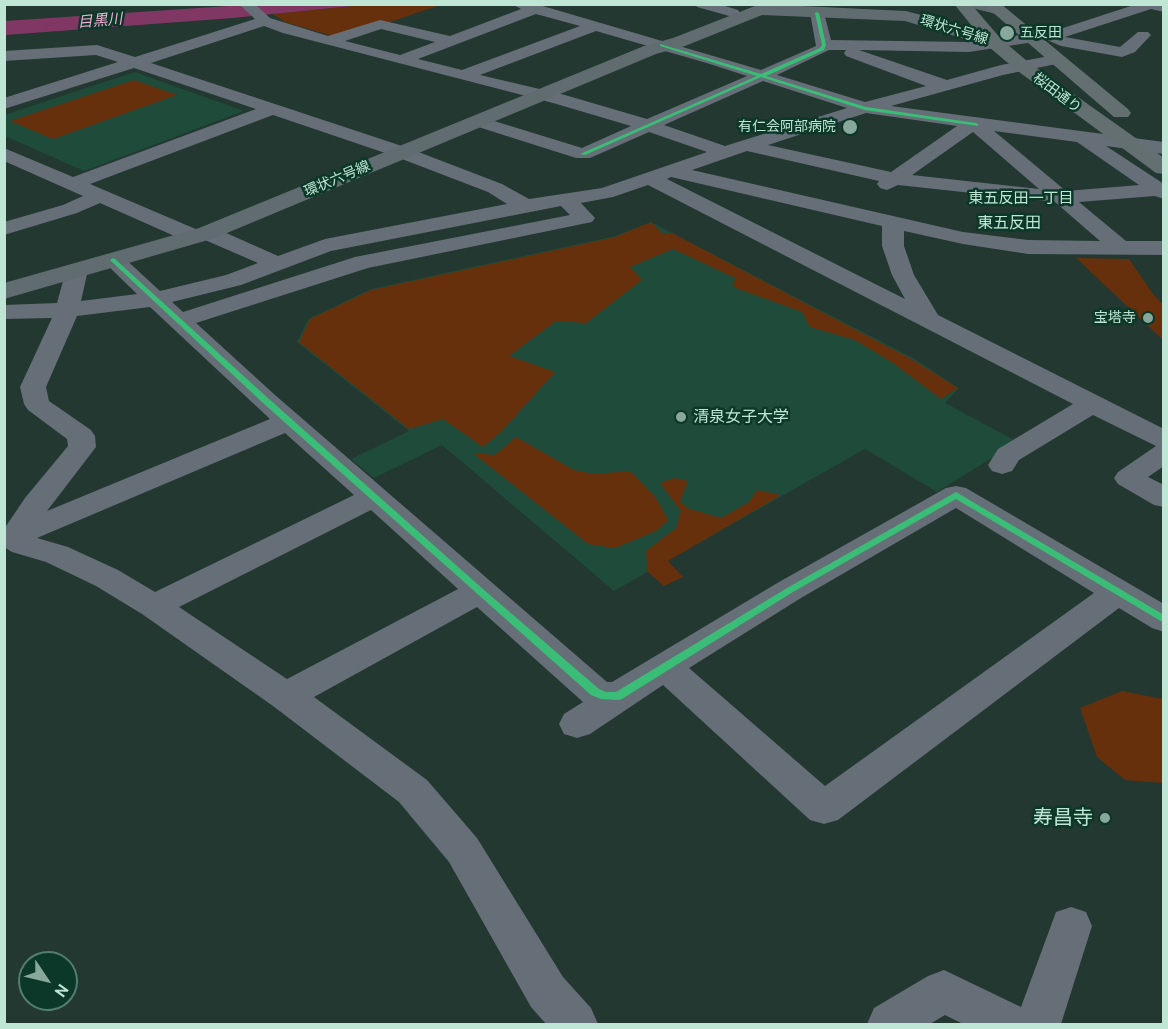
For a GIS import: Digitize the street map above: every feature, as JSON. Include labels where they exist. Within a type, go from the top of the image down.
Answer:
[{"type":"highway","name":"桜田通り","points":[[962,4],[995,43],[1021,65],[1126,143],[1164,168]]},
{"type":"highway","name":"桜田通り","points":[[994,7],[1107,103],[1164,146]]},
{"type":"main road","name":"環状六号線","points":[[974,4],[994,7]]},
{"type":"main road","name":"環状六号線","points":[[662,45],[668,39],[732,13],[772,6],[817,13],[915,11],[995,43]]},
{"type":"main road","name":"環状六号線","points":[[4,291],[202,235],[662,45],[679,42],[772,6],[817,13]]},
{"type":"street","points":[[246,4],[262,19],[329,41],[542,94],[647,125],[725,152]]},
{"type":"street","points":[[519,4],[763,75],[865,108],[976,125],[1164,146]]},
{"type":"street","points":[[402,60],[542,11],[574,4]]},
{"type":"street","points":[[702,4],[732,13]]},
{"type":"street","points":[[478,121],[583,154],[827,45],[960,48],[1050,36],[1150,4],[1164,8]]},
{"type":"street","points":[[817,13],[827,45]]},
{"type":"street","points":[[4,104],[262,19]]},
{"type":"street","points":[[1092,23],[1121,31],[1159,36]]},
{"type":"street","points":[[329,41],[374,24],[451,41]]},
{"type":"street","points":[[464,75],[595,26]]},
{"type":"street","points":[[1050,36],[1061,41],[1122,52],[1130,49],[1143,35]]},
{"type":"street","points":[[827,45],[937,84],[947,85]]},
{"type":"street","points":[[4,56],[97,50],[401,152],[495,188],[526,206]]},
{"type":"street","points":[[4,312],[67,310],[154,299],[233,280],[325,246],[526,206],[606,193],[746,145],[865,108],[1021,65],[1055,60]]},
{"type":"street","points":[[25,83],[45,91]]},
{"type":"street","points":[[72,184],[272,109]]},
{"type":"street","points":[[851,212],[962,130],[976,125]]},
{"type":"street","points":[[976,125],[1121,248]]},
{"type":"street","points":[[1081,137],[1161,191]]},
{"type":"street","points":[[746,145],[894,179],[1061,197],[1161,191]]},
{"type":"street","points":[[4,154],[72,184],[278,264]]},
{"type":"street","points":[[660,175],[851,212],[893,224],[963,238],[1028,247],[1164,248]]},
{"type":"street","points":[[660,175],[930,321],[1164,440]]},
{"type":"street","points":[[4,230],[70,209],[101,195]]},
{"type":"street","points":[[178,321],[363,262],[585,218],[566,200]]},
{"type":"street","points":[[893,224],[893,246],[903,275],[930,321]]},
{"type":"street","points":[[113,260],[278,411],[595,692],[605,696],[618,696]]},
{"type":"street","points":[[10,537],[82,447],[81,436],[37,404],[33,387],[55,342],[67,310],[77,270]]},
{"type":"street","points":[[1002,465],[1008,455],[1092,404]]},
{"type":"street","points":[[10,537],[278,411]]},
{"type":"street","points":[[1164,453],[1128,478],[1164,498]]},
{"type":"street","points":[[577,724],[618,696],[790,590],[956,495],[1164,620]]},
{"type":"street","points":[[154,606],[375,496]]},
{"type":"street","points":[[10,537],[23,545],[57,554],[107,578],[154,606],[286,696],[412,791],[463,850],[547,992],[575,1024]]},
{"type":"street","points":[[286,696],[480,591]]},
{"type":"street","points":[[666,668],[824,808],[1118,592]]},
{"type":"street","points":[[1038,1024],[1071,926]]},
{"type":"street","points":[[890,1024],[944,991],[1008,1024]]},
{"type":"shaded area","points":[[362,5],[440,5],[336,37],[285,22],[273,14]]},
{"type":"shaded area","points":[[135,72],[244,111],[84,171],[5,136],[4,115]]},
{"type":"shaded area","points":[[134,80],[177,95],[53,139],[10,121]]},
{"type":"shaded area","name":"清泉女子大学","points":[[651,222],[915,359],[959,388],[945,403],[1018,442],[937,492],[865,449],[614,591],[442,445],[374,478],[351,459],[409,431],[297,342],[308,319],[371,289],[615,236]]},
{"type":"shaded area","points":[[651,222],[663,234],[672,233],[913,360],[958,388],[941,399],[893,363],[855,340],[810,327],[802,312],[733,287],[735,278],[673,249],[630,267],[642,280],[586,323],[556,321],[509,356],[555,372],[501,432],[483,447],[443,419],[409,429],[299,342],[310,319],[371,290],[615,237]]},
{"type":"shaded area","points":[[1076,258],[1129,259],[1163,305],[1163,340]]},
{"type":"shaded area","points":[[516,437],[574,470],[594,474],[630,471],[656,498],[668,520],[656,531],[615,548],[588,544],[473,453],[495,455]]},
{"type":"shaded area","points":[[674,478],[688,481],[680,501],[687,508],[721,518],[749,502],[757,490],[781,495],[668,561],[683,577],[664,586],[648,572],[646,551],[676,528],[681,511],[660,483]]},
{"type":"shaded area","points":[[1122,691],[1163,699],[1163,783],[1125,780],[1097,757],[1080,708]]},
{"type":"water","name":"目黒川","points":[[243,5],[362,5],[233,18],[5,35],[5,21]]},
{"type":"cycle path","points":[[583,154],[822,49],[824,45],[817,13]]},
{"type":"cycle path","points":[[662,45],[865,108],[976,125]]},
{"type":"cycle path","points":[[113,260],[266,401],[480,591],[595,692],[605,696],[618,696],[790,590],[956,495],[1164,620]]},
{"type":"place","name":"五反田","points":[[1007,33]]},
{"type":"place","name":"有仁会阿部病院","points":[[850,127]]},
{"type":"place","name":"宝塔寺","points":[[1148,318]]},
{"type":"place","name":"清泉女子大学","points":[[681,417]]},
{"type":"place","name":"寿昌寺","points":[[1105,818]]},
{"type":"district","name":"東五反田一丁目","points":[[1021,199]]},
{"type":"district","name":"東五反田","points":[[1009,223]]}]
